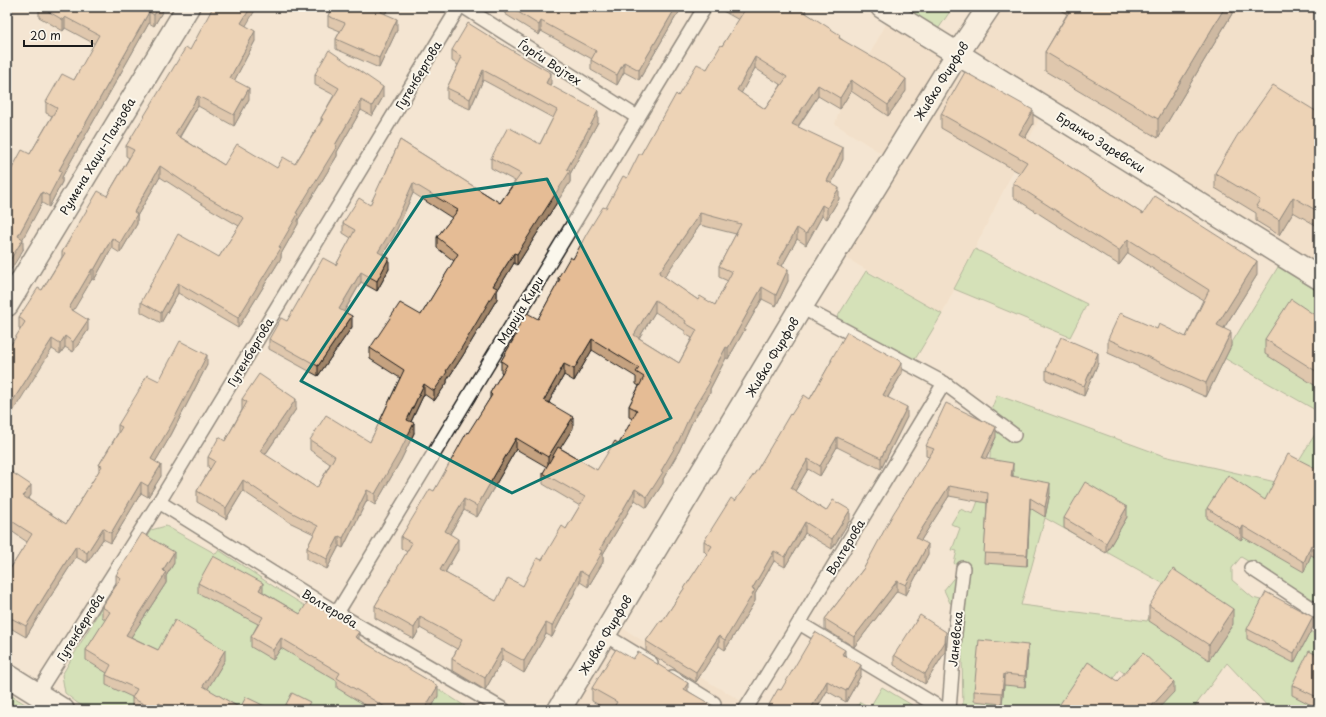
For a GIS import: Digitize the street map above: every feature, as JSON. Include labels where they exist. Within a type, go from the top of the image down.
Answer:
[{"type":"street","name":"Румена Хаџи-Панзова","points":[[7,305],[188,7]]},
{"type":"street","name":"Бранко Заревски","points":[[882,7],[1319,278]]},
{"type":"street","name":"Живко Фирфов","points":[[560,710],[801,307],[958,53],[989,7]]},
{"type":"street","points":[[7,675],[63,710]]},
{"type":"lane","name":"Гутенбергова","points":[[37,694],[159,502],[459,7]]},
{"type":"lane","name":"Ѓорѓи Војтех","points":[[464,7],[637,117]]},
{"type":"lane","name":"Марија Кири","points":[[337,613],[705,7]]},
{"type":"lane","points":[[801,307],[944,383],[1014,435]]},
{"type":"lane","name":"Волтерова","points":[[745,710],[944,383]]},
{"type":"lane","name":"Волтерова","points":[[159,502],[337,613],[504,710]]},
{"type":"lane","name":"Јаневска","points":[[949,710],[955,633],[963,568]]},
{"type":"lane","points":[[1251,568],[1319,613]]},
{"type":"lane","points":[[799,623],[944,710]]},
{"type":"lane","points":[[605,635],[714,703]]},
{"type":"highlighted area","points":[[547,179],[671,418],[512,493],[301,381],[423,197]]},
{"type":"shaded area","points":[[989,7],[1319,7],[1319,278],[1045,107],[942,314],[836,252],[892,160],[835,124],[840,109],[892,13],[958,53]]},
{"type":"shaded area","points":[[613,622],[700,677],[748,705],[745,710],[560,710]]},
{"type":"green space","points":[[882,7],[953,7],[932,38]]},
{"type":"green space","points":[[975,249],[1087,304],[1070,337],[954,289]]},
{"type":"green space","points":[[1278,267],[1319,292],[1319,412],[1224,358]]},
{"type":"green space","points":[[866,271],[942,314],[911,366],[833,324]]},
{"type":"green space","points":[[997,395],[1164,456],[1284,484],[1319,428],[1319,603],[1241,557],[1232,568],[1232,580],[1253,598],[1268,602],[1319,637],[1319,710],[1271,710],[1227,663],[1192,710],[1104,710],[1129,677],[1119,669],[1103,694],[1090,710],[963,710],[961,603],[950,603],[944,590],[960,570],[954,563],[957,551],[952,550],[960,528],[951,524],[960,509],[973,514],[978,501],[988,490],[992,425],[988,418]],"holes":[[[1045,518],[1166,585],[1147,621],[1021,605]]]},
{"type":"green space","points":[[166,526],[216,554],[219,550],[276,588],[471,710],[89,710],[65,693],[62,675],[110,593],[151,530]]},
{"type":"green space","points":[[882,687],[920,710],[855,710],[860,702],[870,707]]},
{"type":"green space","points":[[7,693],[35,710],[7,710]]},
{"type":"building","points":[[41,7],[159,7],[154,15],[149,12],[59,170],[62,171],[49,196],[42,192],[18,236],[23,239],[7,265],[7,173],[9,174],[22,150],[30,154],[57,108],[46,102],[62,74],[74,80],[99,35],[65,17],[63,20]]},
{"type":"building","points":[[213,7],[251,7],[241,23],[255,31],[230,78],[249,88],[234,115],[198,96],[175,134],[224,165],[237,144],[277,168],[283,157],[295,164],[323,119],[321,118],[339,88],[315,74],[329,50],[383,87],[372,106],[361,100],[335,145],[337,146],[296,213],[298,214],[279,247],[281,248],[238,318],[178,283],[161,313],[141,302],[178,234],[219,257],[244,218],[205,196],[160,166],[134,212],[137,214],[120,243],[112,238],[94,270],[92,269],[69,308],[88,320],[73,342],[65,336],[60,344],[52,339],[7,410],[7,351],[25,322],[19,317],[38,288],[42,290],[65,253],[62,252],[98,191],[107,196],[134,150],[126,146],[186,47],[190,50]]},
{"type":"building","points":[[332,7],[383,7],[381,12],[397,19],[379,58],[336,39],[345,23],[328,16]]},
{"type":"building","points":[[510,7],[676,7],[639,70],[624,62],[617,75],[591,60],[596,51],[541,21],[539,25]]},
{"type":"building","points":[[736,7],[806,7],[803,11],[840,35],[839,38],[906,79],[888,105],[851,80],[840,98],[818,85],[792,124],[843,148],[827,181],[839,188],[827,208],[822,205],[806,234],[797,228],[777,264],[788,269],[776,295],[762,287],[728,348],[726,347],[708,381],[710,382],[692,411],[679,440],[661,471],[663,472],[647,497],[635,489],[600,549],[603,551],[588,576],[580,571],[552,626],[546,623],[524,661],[502,649],[485,678],[452,659],[462,640],[420,617],[414,628],[375,606],[412,543],[401,537],[430,489],[434,491],[467,432],[468,433],[492,395],[490,393],[507,365],[501,361],[516,335],[514,334],[527,313],[538,319],[560,279],[558,278],[570,257],[573,259],[603,207],[606,208],[623,176],[627,178],[639,154],[641,154],[676,94],[678,96],[697,64],[707,69],[744,11]],"holes":[[[755,57],[787,77],[765,109],[737,90]],[[700,213],[741,224],[719,266],[732,272],[715,305],[700,296],[698,300],[659,273]],[[655,300],[686,321],[685,323],[697,330],[679,363],[634,335]],[[592,339],[639,368],[636,372],[644,377],[629,406],[637,410],[619,444],[615,441],[597,470],[558,447],[543,473],[585,497],[566,529],[562,526],[542,560],[537,558],[523,586],[508,578],[496,601],[440,570],[458,539],[445,531],[464,499],[477,506],[516,438],[548,457],[573,417],[544,400],[564,364],[574,369]]]},
{"type":"building","points":[[1072,7],[1225,7],[1158,119],[1045,52]]},
{"type":"building","points":[[468,23],[551,73],[546,83],[598,111],[567,169],[570,171],[517,254],[514,253],[493,286],[497,288],[446,371],[447,372],[434,391],[424,384],[407,420],[414,423],[401,449],[375,494],[367,490],[343,538],[339,536],[327,559],[307,548],[318,526],[289,511],[243,480],[226,508],[197,491],[215,461],[208,457],[219,437],[225,441],[247,402],[242,399],[259,374],[296,399],[260,451],[317,488],[335,456],[310,440],[326,415],[370,442],[404,370],[370,348],[400,303],[421,315],[458,254],[437,237],[458,210],[413,183],[394,226],[378,252],[389,258],[377,281],[361,272],[339,309],[352,316],[318,366],[269,339],[281,318],[287,321],[323,258],[336,265],[355,230],[343,223],[359,198],[370,205],[400,140],[500,203],[521,174],[491,158],[508,127],[540,144],[557,110],[483,70],[470,99],[447,88],[462,57],[452,50]]},
{"type":"building","points":[[7,29],[10,31],[7,37]]},
{"type":"building","points":[[965,72],[1033,110],[1019,134],[1143,214],[1155,196],[1257,261],[1217,325],[1231,332],[1206,383],[1108,339],[1120,313],[1157,329],[1159,324],[1186,337],[1209,290],[1128,239],[1119,251],[1013,183],[1027,162],[941,114]]},
{"type":"building","points":[[1273,85],[1319,113],[1319,212],[1293,197],[1279,220],[1256,206],[1260,200],[1215,173],[1237,136]]},
{"type":"building","points":[[1291,299],[1319,318],[1319,373],[1265,339]]},
{"type":"building","points":[[847,332],[902,362],[883,395],[907,407],[881,458],[837,437],[820,466],[808,459],[791,488],[826,511],[833,500],[850,510],[832,539],[805,522],[785,557],[774,551],[752,589],[755,590],[725,640],[719,636],[696,672],[646,641],[660,621],[662,622],[712,546],[704,541],[731,498],[735,501],[757,470],[790,414],[791,415],[804,395],[810,399]]},
{"type":"building","points":[[1061,337],[1098,353],[1084,386],[1046,370]]},
{"type":"building","points":[[180,341],[207,355],[171,425],[151,459],[161,465],[148,486],[141,482],[111,533],[103,528],[87,553],[76,546],[26,626],[7,616],[7,574],[32,534],[7,518],[7,469],[31,485],[23,496],[66,524],[102,466],[99,465],[122,427],[118,425],[147,375],[159,381]]},
{"type":"building","points":[[946,403],[996,427],[982,458],[1013,463],[1011,476],[1050,483],[1045,507],[1030,498],[1027,555],[984,553],[988,493],[949,486],[916,538],[928,544],[906,585],[897,581],[854,637],[825,619],[864,568],[893,514],[934,449],[926,446]]},
{"type":"building","points":[[1288,454],[1319,470],[1319,549],[1311,545],[1304,562],[1243,526],[1241,530],[1207,508],[1228,475],[1265,500]]},
{"type":"building","points":[[1085,482],[1127,507],[1106,543],[1064,518]]},
{"type":"building","points":[[142,533],[174,552],[163,570],[166,573],[126,635],[158,650],[175,620],[225,650],[203,686],[240,708],[246,697],[273,710],[171,710],[159,703],[155,710],[132,698],[137,689],[106,675],[111,665],[86,650],[110,612],[102,607],[121,578],[116,575]]},
{"type":"building","points":[[213,556],[263,583],[259,590],[300,614],[308,601],[359,632],[355,637],[438,686],[426,706],[433,710],[390,710],[337,678],[340,673],[281,638],[273,650],[251,637],[263,617],[198,583]]},
{"type":"building","points":[[1173,569],[1233,609],[1209,645],[1149,606]]},
{"type":"building","points":[[1266,592],[1313,617],[1294,653],[1247,629]]},
{"type":"building","points":[[920,615],[946,632],[945,642],[925,674],[894,655]]},
{"type":"building","points":[[815,632],[845,650],[842,654],[861,665],[846,691],[827,681],[810,710],[766,710],[778,689],[781,690]]},
{"type":"building","points":[[979,640],[1028,645],[1025,676],[1004,674],[1002,693],[974,691]]},
{"type":"building","points":[[616,649],[633,659],[638,652],[688,683],[684,689],[717,708],[717,710],[612,710],[617,702],[592,688]]},
{"type":"building","points":[[1309,651],[1319,656],[1319,698],[1292,685]]},
{"type":"building","points":[[1143,653],[1174,682],[1148,710],[1056,710],[1088,662],[1117,681]]},
{"type":"building","points":[[292,693],[310,702],[308,705],[317,710],[283,710]]}]
